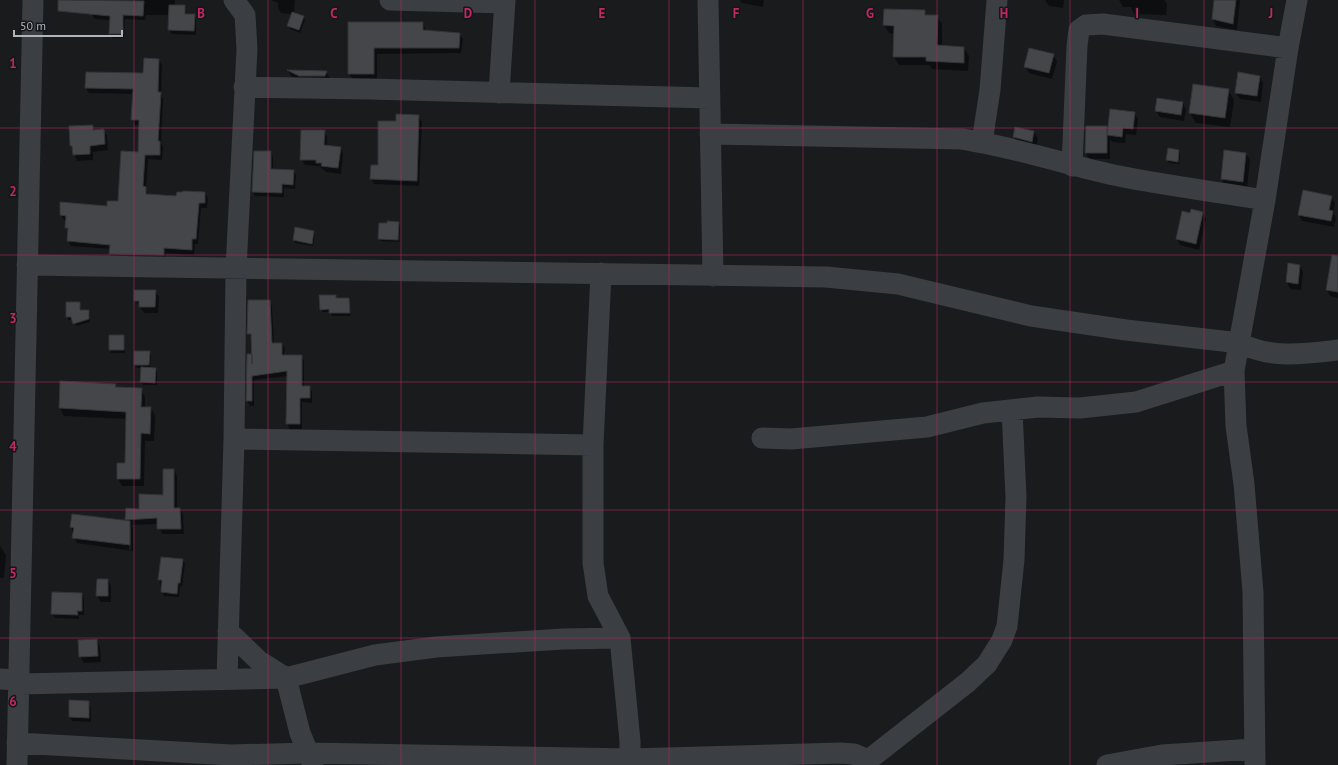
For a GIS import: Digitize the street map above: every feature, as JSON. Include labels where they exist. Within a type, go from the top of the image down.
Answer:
[{"type":"street","points":[[17,765],[18,743],[12,681],[27,265],[33,0]]},
{"type":"street","points":[[227,679],[234,439],[236,269],[247,49],[245,15],[234,0]]},
{"type":"street","points":[[390,0],[505,2],[499,93]]},
{"type":"street","points":[[708,0],[713,276]]},
{"type":"street","points":[[982,142],[990,90],[997,0]]},
{"type":"street","points":[[1107,765],[1162,755],[1255,757],[1253,592],[1244,484],[1236,426],[1234,371],[1265,200],[1288,48],[1297,0]]},
{"type":"street","points":[[1072,166],[1077,46],[1079,30],[1086,25],[1103,24],[1288,48]]},
{"type":"street","points":[[244,88],[369,89],[709,98]]},
{"type":"street","points":[[710,134],[945,138],[982,142],[1072,166],[1128,178],[1265,200]]},
{"type":"street","points":[[27,265],[826,277],[898,284],[1031,316],[1126,330],[1240,344],[1255,351],[1274,355],[1338,350]]},
{"type":"street","points":[[601,273],[593,445],[594,570],[598,596],[620,638],[630,762]]},
{"type":"street","points":[[762,438],[791,439],[927,427],[983,413],[1038,407],[1080,408],[1136,402],[1234,371]]},
{"type":"street","points":[[18,743],[311,759],[630,762],[819,760],[854,754],[865,762],[968,682],[987,664],[1002,640],[1007,626],[1014,560],[1016,497],[1012,410]]},
{"type":"street","points":[[234,439],[593,445]]},
{"type":"street","points":[[228,631],[259,661],[286,678],[300,733],[311,759]]},
{"type":"street","points":[[12,681],[286,678],[375,655],[436,647],[563,639],[620,638]]},
{"type":"building","points":[[58,0],[144,1],[143,16],[123,15],[123,34],[109,34],[110,16],[58,11]]},
{"type":"building","points":[[1214,0],[1236,0],[1233,24],[1212,19]]},
{"type":"building","points":[[169,5],[185,5],[185,14],[195,14],[194,31],[168,30]]},
{"type":"building","points":[[884,9],[925,10],[925,15],[938,15],[937,45],[964,47],[964,63],[926,61],[926,57],[893,57],[894,26],[883,25]]},
{"type":"building","points":[[292,12],[304,16],[299,30],[287,26]]},
{"type":"building","points":[[348,22],[423,22],[423,30],[460,33],[459,48],[374,48],[374,74],[348,74]]},
{"type":"building","points":[[1029,48],[1054,54],[1049,73],[1024,67]]},
{"type":"building","points":[[144,58],[159,59],[158,92],[161,92],[158,141],[160,141],[160,155],[145,155],[143,186],[146,187],[146,194],[176,196],[177,192],[183,191],[205,192],[205,203],[199,203],[196,239],[192,239],[192,250],[164,248],[164,255],[109,254],[110,245],[67,241],[68,228],[65,228],[66,216],[60,215],[60,202],[107,206],[107,201],[118,201],[121,151],[138,152],[139,120],[131,120],[133,89],[85,88],[86,72],[143,73]]},
{"type":"building","points":[[287,70],[327,71],[325,76],[299,76]]},
{"type":"building","points":[[1238,72],[1260,76],[1257,96],[1235,93]]},
{"type":"building","points":[[1193,84],[1229,89],[1225,118],[1189,113]]},
{"type":"building","points":[[1157,98],[1183,102],[1181,115],[1155,111]]},
{"type":"building","points":[[1110,109],[1135,112],[1133,129],[1123,128],[1122,137],[1107,135]]},
{"type":"building","points":[[396,114],[419,115],[417,181],[370,179],[371,165],[378,165],[378,121],[396,121]]},
{"type":"building","points":[[93,125],[93,130],[104,129],[105,144],[90,146],[90,154],[73,155],[72,146],[70,146],[69,126]]},
{"type":"building","points":[[1086,126],[1107,126],[1107,153],[1085,153]]},
{"type":"building","points":[[1015,127],[1034,131],[1032,142],[1013,137]]},
{"type":"building","points":[[301,130],[325,130],[324,145],[341,147],[338,168],[321,166],[322,163],[316,163],[316,160],[300,160]]},
{"type":"building","points":[[1168,148],[1179,150],[1178,162],[1166,160]]},
{"type":"building","points":[[1224,150],[1246,153],[1243,182],[1221,179]]},
{"type":"building","points":[[254,151],[271,151],[271,169],[294,170],[293,185],[282,184],[282,193],[252,192]]},
{"type":"building","points":[[1303,190],[1332,196],[1329,210],[1333,211],[1331,221],[1298,215]]},
{"type":"building","points":[[1191,209],[1203,212],[1196,244],[1176,239],[1182,211],[1190,213]]},
{"type":"building","points":[[387,221],[399,222],[398,240],[378,239],[379,223],[387,223]]},
{"type":"building","points":[[295,227],[314,231],[312,244],[293,240]]},
{"type":"building","points":[[1332,255],[1338,256],[1338,292],[1326,290]]},
{"type":"building","points":[[1288,263],[1300,265],[1298,284],[1286,282]]},
{"type":"building","points":[[134,290],[156,290],[155,307],[139,307],[139,301],[134,301]]},
{"type":"building","points":[[319,295],[336,295],[336,298],[349,298],[350,313],[329,313],[329,309],[320,310]]},
{"type":"building","points":[[248,300],[270,300],[272,343],[282,343],[282,355],[302,355],[302,386],[310,386],[310,398],[300,398],[300,424],[286,424],[287,371],[252,376],[252,401],[246,401],[247,354],[252,354],[251,334],[247,334]]},
{"type":"building","points":[[66,302],[80,302],[80,310],[89,310],[89,319],[73,324],[71,317],[66,317]]},
{"type":"building","points":[[109,335],[124,335],[124,350],[109,350]]},
{"type":"building","points":[[134,351],[150,351],[149,365],[134,365]]},
{"type":"building","points":[[141,367],[156,368],[155,383],[140,382]]},
{"type":"building","points":[[60,381],[116,384],[115,387],[142,388],[141,407],[151,407],[150,434],[141,433],[140,479],[117,479],[117,463],[125,463],[126,412],[59,408]]},
{"type":"building","points":[[163,469],[174,469],[174,508],[180,508],[181,529],[157,529],[157,518],[125,520],[126,508],[139,509],[139,494],[163,495]]},
{"type":"building","points":[[72,514],[130,521],[130,545],[72,538],[74,528],[70,527]]},
{"type":"building","points":[[161,557],[183,559],[177,594],[161,592],[162,580],[158,580]]},
{"type":"building","points":[[97,579],[108,579],[108,596],[96,596]]},
{"type":"building","points":[[52,592],[82,593],[82,611],[77,611],[78,615],[51,614]]},
{"type":"building","points":[[97,639],[98,656],[79,657],[78,640]]},
{"type":"building","points":[[69,700],[89,701],[89,718],[69,717]]}]
